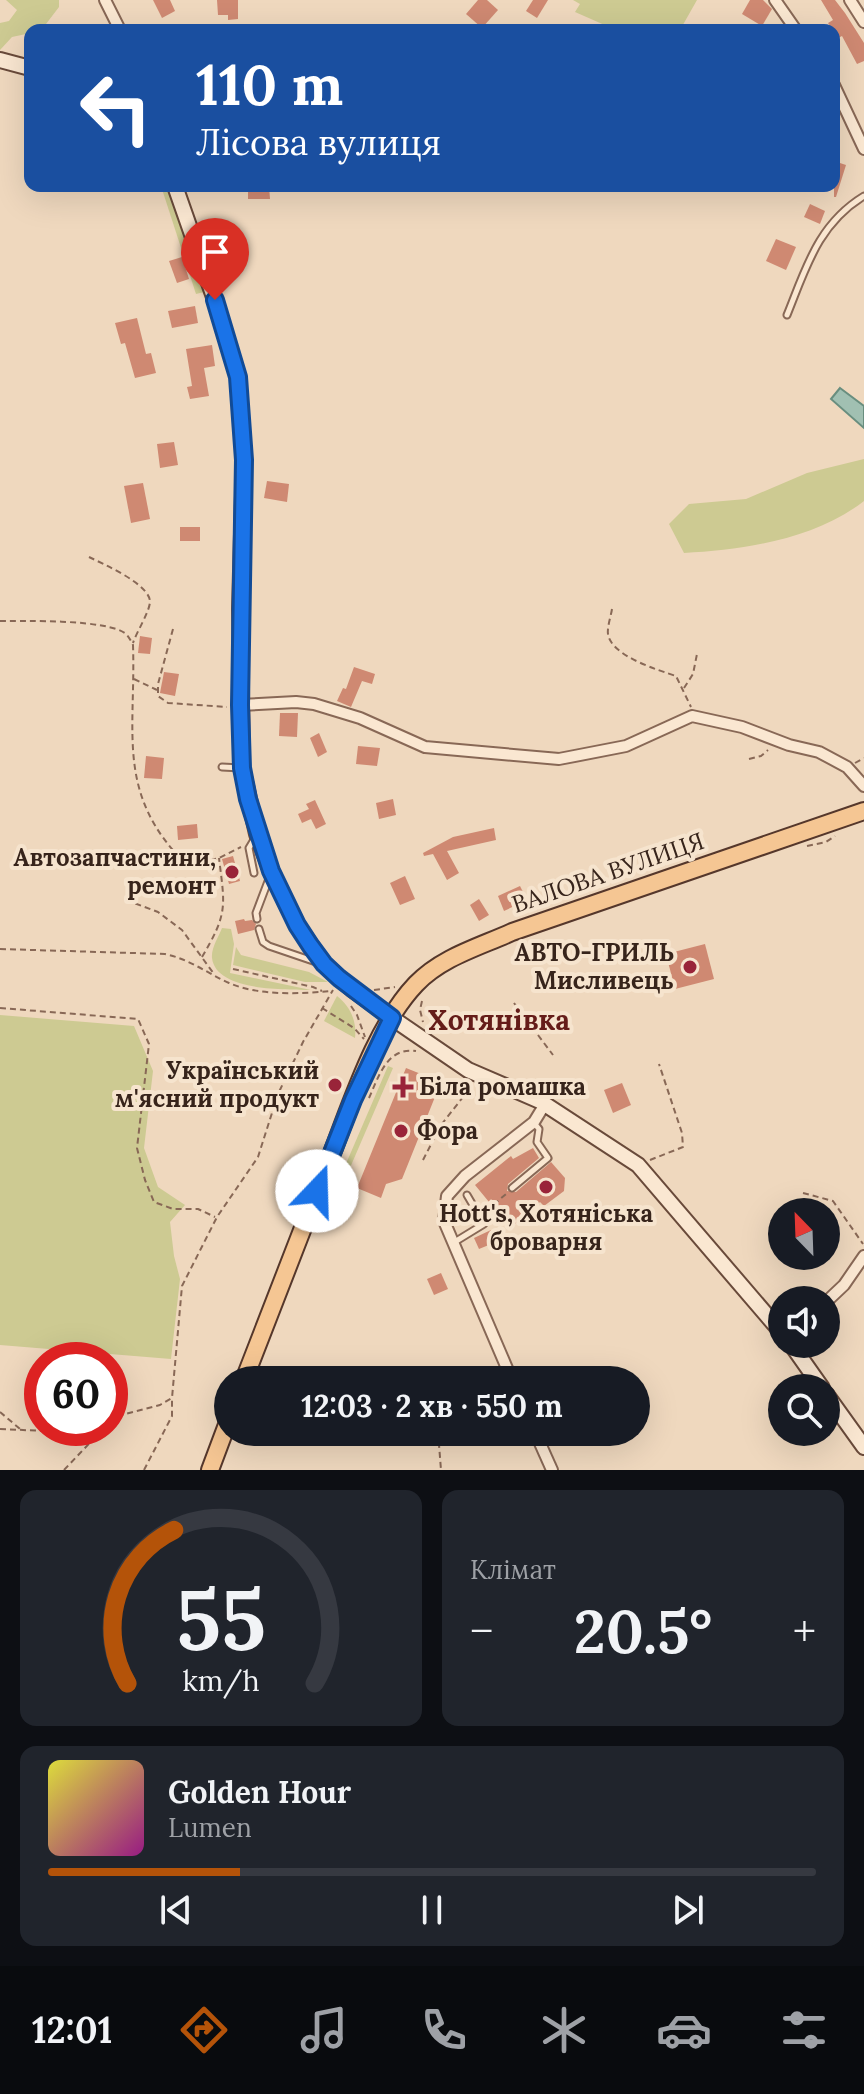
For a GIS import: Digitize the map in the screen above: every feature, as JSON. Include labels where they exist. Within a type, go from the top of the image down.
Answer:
[{"type":"main road","name":"ВАЛОВА ВУЛИЦЯ","points":[[249,1366],[350,1108],[392,1018],[414,987],[431,970],[512,932],[864,811]]},
{"type":"main road","points":[[210,1470],[219,1446]]},
{"type":"street","points":[[105,0],[117,24]]},
{"type":"street","points":[[775,0],[792,24]]},
{"type":"street","points":[[850,0],[864,22]]},
{"type":"street","points":[[0,60],[24,66]]},
{"type":"street","points":[[840,98],[864,149]]},
{"type":"street","points":[[177,192],[238,377],[244,460],[240,705],[242,768],[257,834],[297,925],[324,964],[392,1018],[468,1070],[517,1089],[545,1104],[638,1165],[768,1317]]},
{"type":"street","points":[[240,705],[314,704],[360,718],[425,747],[559,759],[626,746],[692,716],[742,727],[834,758],[864,786]]},
{"type":"street","points":[[505,1365],[444,1221],[447,1196],[465,1176],[534,1122],[545,1104]]},
{"type":"street","points":[[840,1289],[864,1256]]},
{"type":"street","points":[[840,1414],[864,1447]]},
{"type":"street","points":[[541,1446],[552,1470]]},
{"type":"lane","points":[[787,315],[817,241],[834,220],[864,196]]},
{"type":"lane","points":[[222,767],[242,768]]},
{"type":"lane","points":[[254,873],[249,848],[257,834]]},
{"type":"lane","points":[[257,919],[256,913],[271,871]]},
{"type":"lane","points":[[259,929],[263,942],[269,946],[324,964]]},
{"type":"lane","points":[[512,1188],[548,1158],[537,1142],[539,1129],[534,1122]]},
{"type":"lane","points":[[452,1243],[484,1224],[467,1195]]},
{"type":"path","points":[[89,557],[136,582],[150,602],[133,645],[132,753],[145,810],[160,834],[187,865],[219,858],[257,834]]},
{"type":"path","points":[[612,609],[608,634],[613,644],[638,663],[676,676],[690,701],[692,716]]},
{"type":"path","points":[[0,621],[54,621],[113,628],[126,634],[133,645]]},
{"type":"path","points":[[173,629],[158,696],[168,703],[220,709],[240,705]]},
{"type":"path","points":[[684,689],[693,674],[697,654]]},
{"type":"path","points":[[133,678],[158,691]]},
{"type":"path","points":[[749,759],[761,756],[778,741]]},
{"type":"path","points":[[804,847],[826,842],[843,831]]},
{"type":"path","points":[[201,958],[221,922],[225,907],[219,858]]},
{"type":"path","points":[[126,900],[158,912],[182,930],[215,975]]},
{"type":"path","points":[[0,949],[165,954],[184,958],[231,984],[248,988],[279,992],[333,990],[278,1094],[258,1157],[217,1217],[182,1286],[172,1416],[144,1470]]},
{"type":"path","points":[[233,969],[323,991]]},
{"type":"path","points":[[364,987],[383,990],[397,986]]},
{"type":"path","points":[[423,997],[420,1010],[426,1029]]},
{"type":"path","points":[[322,1008],[354,1028],[365,1040],[357,1015],[344,999]]},
{"type":"path","points":[[514,1003],[553,1055]]},
{"type":"path","points":[[0,1008],[138,1019],[149,1044],[137,1148],[145,1180],[154,1202],[173,1209],[198,1209],[217,1217]]},
{"type":"path","points":[[386,1062],[404,1050]]},
{"type":"path","points":[[638,1165],[683,1147],[682,1133],[659,1064]]},
{"type":"path","points":[[423,1160],[441,1125],[467,1092],[468,1070]]},
{"type":"path","points":[[480,1217],[512,1188]]},
{"type":"path","points":[[803,1193],[833,1201],[864,1245]]},
{"type":"path","points":[[128,1414],[160,1405],[172,1398]]},
{"type":"path","points":[[0,1412],[21,1430]]},
{"type":"path","points":[[0,1429],[24,1430]]},
{"type":"path","points":[[64,1470],[87,1446]]},
{"type":"path","points":[[439,1446],[441,1470]]},
{"type":"shaded area","points":[[6,0],[59,0],[59,7],[46,24],[24,24],[24,34],[12,37],[0,50],[0,23],[9,21],[17,10]]},
{"type":"shaded area","points":[[573,0],[697,0],[683,24],[602,24],[575,12],[580,4]]},
{"type":"shaded area","points":[[163,192],[172,192],[208,291],[196,294]]},
{"type":"shaded area","points":[[840,388],[864,406],[864,428],[831,399]]},
{"type":"shaded area","points":[[864,459],[864,501],[824,525],[801,533],[731,549],[684,553],[669,524],[689,504],[746,499],[807,473]]},
{"type":"shaded area","points":[[222,928],[231,929],[234,944],[230,973],[311,990],[254,986],[226,977],[216,969],[212,958]]},
{"type":"shaded area","points":[[236,947],[241,955],[309,972],[328,982],[305,982],[233,965]]},
{"type":"shaded area","points":[[337,996],[352,1014],[355,1038],[324,1021]]},
{"type":"shaded area","points":[[0,1015],[134,1026],[153,1071],[144,1148],[158,1187],[185,1205],[170,1222],[180,1279],[171,1359],[128,1355],[128,1342],[24,1342],[24,1347],[0,1345]]},
{"type":"shaded area","points":[[388,1066],[393,1068],[337,1198],[333,1197],[333,1194]]},
{"type":"building","points":[[153,0],[170,0],[175,11],[162,18]]},
{"type":"building","points":[[217,0],[238,0],[238,19],[228,20],[228,15],[218,15]]},
{"type":"building","points":[[478,0],[487,0],[498,10],[486,24],[477,24],[466,14]]},
{"type":"building","points":[[533,0],[548,0],[537,18],[526,11]]},
{"type":"building","points":[[750,0],[763,0],[772,9],[763,24],[742,14]]},
{"type":"building","points":[[821,0],[835,0],[845,13],[864,43],[864,61],[857,64],[840,37],[840,24],[828,23],[833,20]]},
{"type":"building","points":[[840,163],[846,165],[840,184]]},
{"type":"building","points":[[248,192],[269,192],[270,199],[248,199]]},
{"type":"building","points":[[810,204],[825,211],[820,224],[804,217]]},
{"type":"building","points":[[776,239],[796,247],[786,270],[766,261]]},
{"type":"building","points":[[182,257],[189,279],[177,283],[169,261]]},
{"type":"building","points":[[195,306],[198,323],[172,328],[168,311]]},
{"type":"building","points":[[137,318],[146,354],[151,353],[156,373],[135,378],[125,343],[121,344],[115,323]]},
{"type":"building","points":[[212,345],[215,366],[204,368],[209,396],[190,399],[187,387],[192,386],[186,349]]},
{"type":"building","points":[[174,442],[178,465],[160,468],[157,444]]},
{"type":"building","points":[[267,481],[289,484],[287,502],[264,498]]},
{"type":"building","points":[[143,483],[150,519],[131,523],[124,486]]},
{"type":"building","points":[[180,527],[200,527],[200,541],[180,541]]},
{"type":"building","points":[[140,636],[152,638],[150,654],[138,653]]},
{"type":"building","points":[[354,667],[375,674],[372,684],[362,681],[351,707],[337,701],[343,688],[346,689]]},
{"type":"building","points":[[164,672],[179,674],[175,696],[160,693]]},
{"type":"building","points":[[280,713],[298,713],[297,737],[279,736]]},
{"type":"building","points":[[319,733],[327,752],[318,757],[310,738]]},
{"type":"building","points":[[358,746],[380,748],[377,766],[356,764]]},
{"type":"building","points":[[146,756],[164,758],[162,779],[144,778]]},
{"type":"building","points":[[393,799],[396,815],[379,819],[376,803]]},
{"type":"building","points":[[315,800],[326,824],[316,829],[311,819],[302,823],[298,814],[309,809],[306,804]]},
{"type":"building","points":[[197,824],[198,838],[178,840],[177,826]]},
{"type":"building","points":[[494,828],[496,840],[447,851],[459,873],[447,880],[433,854],[424,856],[423,853],[453,837]]},
{"type":"building","name":"Автозапчастини, ремонт","points":[[233,856],[240,881],[229,884],[222,859]]},
{"type":"building","points":[[405,876],[415,899],[400,905],[390,883]]},
{"type":"building","points":[[520,886],[527,900],[504,911],[498,896]]},
{"type":"building","points":[[479,899],[489,915],[479,921],[470,905]]},
{"type":"building","points":[[244,919],[256,924],[254,930],[238,934],[235,921]]},
{"type":"building","name":"АВТО-ГРИЛЬ Мисливець","points":[[705,944],[714,979],[675,989],[666,954]]},
{"type":"building","name":"Фора","points":[[406,1068],[441,1082],[402,1179],[386,1184],[381,1198],[357,1188]]},
{"type":"building","points":[[622,1083],[631,1105],[613,1113],[604,1090]]},
{"type":"building","points":[[533,1148],[539,1158],[508,1184],[507,1191],[516,1192],[551,1162],[565,1178],[564,1191],[544,1206],[540,1202],[514,1225],[475,1185],[511,1156],[513,1159]]},
{"type":"building","points":[[491,1230],[496,1242],[479,1249],[474,1238]]},
{"type":"building","points":[[441,1273],[448,1289],[434,1295],[427,1279]]},
{"type":"place","name":"Автозапчастини, ремонт","points":[[232,872]]},
{"type":"place","name":"АВТО-ГРИЛЬ Мисливець","points":[[690,967]]},
{"type":"place","name":"Український м'ясний продукт","points":[[335,1085]]},
{"type":"place","name":"Біла ромашка","points":[[403,1087]]},
{"type":"place","name":"Фора","points":[[401,1131]]},
{"type":"place","name":"Hott's, Хотяніська броварня","points":[[546,1187]]},
{"type":"district","name":"Хотянівка","points":[[499,1020]]},
{"type":"route","points":[[215,300],[238,377],[244,460],[240,705],[242,768],[248,799],[271,871],[310,945],[339,978],[392,1018],[353,1100],[317,1191]]}]
